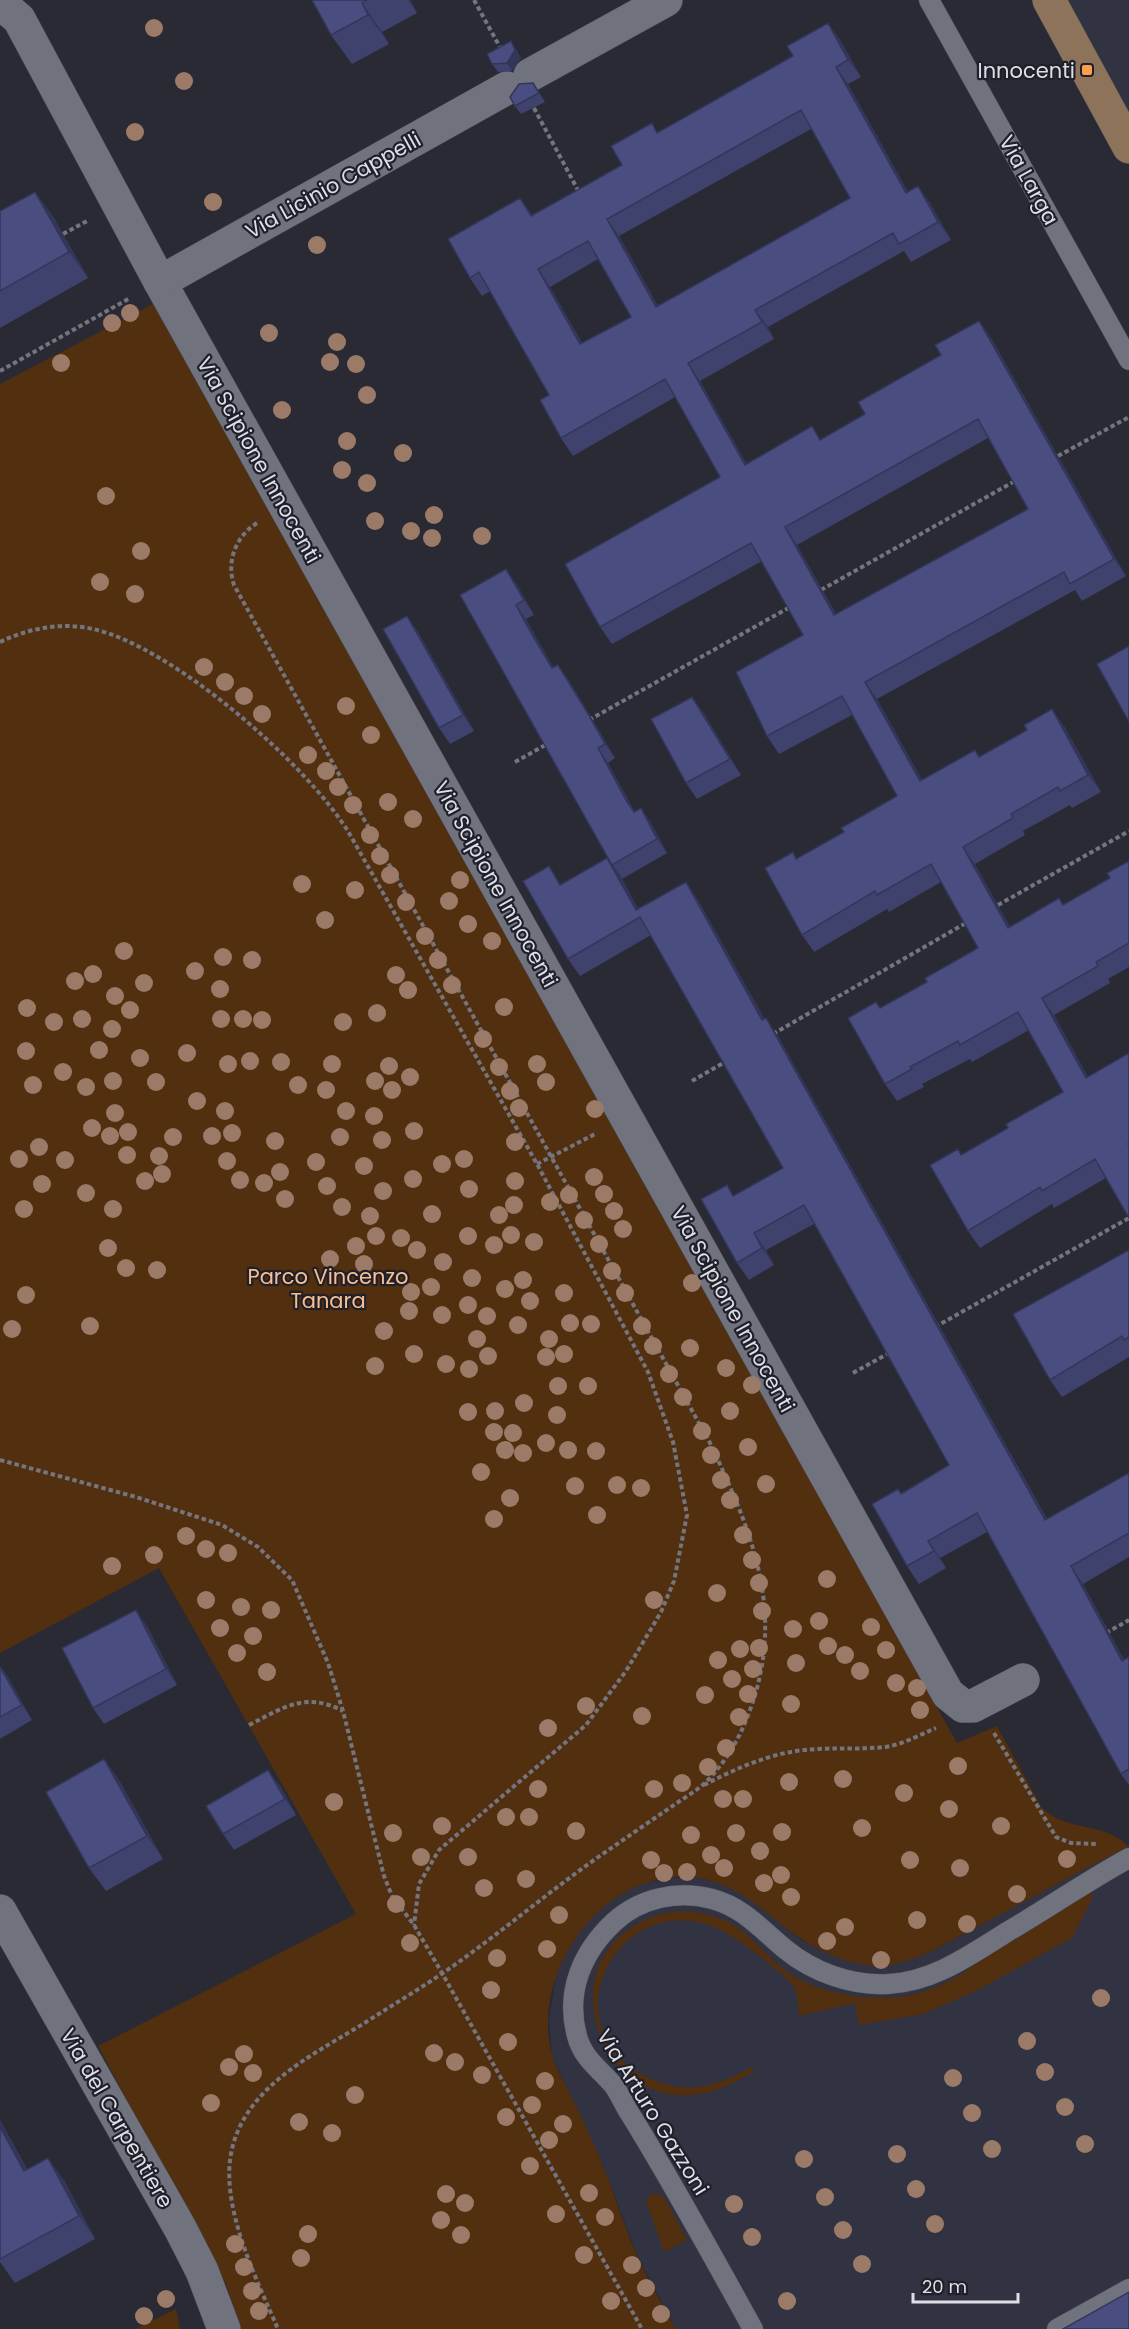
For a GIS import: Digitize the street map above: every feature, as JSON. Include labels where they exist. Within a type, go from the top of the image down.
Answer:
[{"type":"main road","points":[[1049,0],[1129,147]]},
{"type":"street","name":"Via Licinio Cappelli","points":[[160,282],[666,0]]},
{"type":"street","name":"Via Scipione Innocenti","points":[[0,3],[19,19],[160,282],[948,1694],[963,1706],[973,1706],[1023,1680]]},
{"type":"street","name":"Via del Carpentiere","points":[[0,1911],[180,2228],[202,2271],[224,2329]]},
{"type":"lane","name":"Via Larga","points":[[929,0],[1129,360]]},
{"type":"lane","name":"Via Arturo Gazzoni","points":[[753,2329],[659,2160],[613,2085],[596,2071],[577,2038],[573,2007],[575,1986],[589,1948],[621,1916],[637,1906],[657,1898],[693,1896],[713,1899],[732,1907],[752,1919],[801,1960],[824,1972],[852,1982],[887,1984],[914,1981],[958,1962],[1129,1858]]},
{"type":"lane","points":[[1057,2329],[1129,2289]]},
{"type":"path","points":[[474,0],[505,56]]},
{"type":"path","points":[[533,108],[582,197]]},
{"type":"path","points":[[63,234],[87,221]]},
{"type":"path","points":[[0,371],[160,282]]},
{"type":"path","points":[[1058,456],[1129,417]]},
{"type":"path","points":[[821,590],[1015,481]]},
{"type":"path","points":[[258,522],[249,528],[232,555],[231,576],[234,585],[710,1443],[731,1487],[758,1563],[766,1600],[767,1636],[762,1677],[733,1749],[702,1786]]},
{"type":"path","points":[[586,722],[790,607]]},
{"type":"path","points":[[0,642],[48,627],[71,627],[94,630],[121,639],[154,655],[186,675],[300,770],[340,817],[537,1164],[648,1372],[673,1442],[687,1515],[681,1554],[661,1612],[606,1701],[563,1746],[439,1850],[420,1884],[414,1925]]},
{"type":"path","points":[[515,762],[556,739]]},
{"type":"path","points":[[998,905],[1129,831]]},
{"type":"path","points":[[763,1040],[966,923]]},
{"type":"path","points":[[692,1081],[733,1058]]},
{"type":"path","points":[[537,1164],[626,1117]]},
{"type":"path","points":[[925,1333],[1129,1218]]},
{"type":"path","points":[[853,1373],[894,1350]]},
{"type":"path","points":[[0,1460],[136,1497],[222,1524],[242,1535],[279,1565],[292,1580],[328,1663],[343,1711],[384,1876],[392,1896],[414,1925],[442,1973],[642,2329]]},
{"type":"path","points":[[1100,1636],[1129,1620]]},
{"type":"path","points":[[249,1725],[304,1701],[324,1702],[343,1711]]},
{"type":"path","points":[[278,2329],[244,2245],[230,2185],[232,2147],[242,2122],[257,2100],[286,2073],[442,1973],[595,1859],[702,1786],[730,1772],[782,1754],[804,1750],[885,1747],[908,1741],[942,1725]]},
{"type":"path","points":[[989,1725],[1056,1836],[1071,1843],[1090,1842],[1104,1848]]},
{"type":"shaded area","points":[[1038,0],[1129,0],[1129,143]]},
{"type":"shaded area","points":[[1129,1845],[1129,2329],[676,2329],[637,2255],[605,2170],[552,2056],[549,2019],[557,1971],[567,1949],[587,1922],[611,1900],[638,1885],[667,1878],[698,1878],[721,1883],[755,1901],[801,1940],[824,1951],[876,1966],[904,1962],[932,1951]]},
{"type":"green space","name":"Parco Vincenzo Tanara","points":[[153,304],[957,1743],[997,1726],[1042,1808],[1063,1821],[1108,1833],[1128,1846],[932,1951],[905,1962],[890,1965],[863,1964],[824,1952],[788,1930],[742,1895],[700,1878],[672,1877],[644,1884],[619,1896],[597,1913],[584,1927],[563,1960],[550,1998],[549,2038],[557,2067],[604,2168],[636,2253],[676,2329],[241,2329],[226,2284],[98,2046],[356,1914],[159,1568],[0,1653],[0,384]]},
{"type":"green space","points":[[1090,1892],[1093,1897],[1072,1938],[976,1991],[923,2014],[859,2025],[855,2003],[799,2016],[796,1992],[791,1983],[768,1962],[736,1939],[697,1922],[662,1923],[632,1937],[610,1962],[599,1992],[600,2024],[616,2054],[649,2078],[676,2087],[714,2084],[752,2067],[754,2071],[711,2092],[669,2094],[639,2082],[615,2061],[600,2033],[593,2003],[597,1972],[613,1944],[641,1922],[654,1916],[682,1912],[710,1915],[736,1927],[747,1935],[795,1977],[835,1992],[877,1998],[905,1996],[933,1989],[968,1970],[986,1953],[1000,1944]]},
{"type":"green space","points":[[653,2193],[665,2199],[687,2240],[664,2252],[647,2204],[647,2199]]},
{"type":"green space","points":[[176,2309],[180,2329],[136,2329]]},
{"type":"building","points":[[312,0],[367,0],[362,3],[368,15],[331,35]]},
{"type":"building","points":[[828,23],[848,60],[836,67],[906,193],[918,186],[938,222],[899,244],[893,233],[755,310],[762,322],[688,363],[745,465],[812,426],[820,440],[865,414],[858,402],[941,355],[935,345],[979,321],[1114,559],[1070,584],[1064,572],[865,682],[920,781],[975,750],[979,757],[1027,730],[1024,725],[1052,709],[1088,775],[1060,791],[1058,787],[1011,814],[1013,818],[963,847],[1008,928],[1059,898],[1063,905],[1110,878],[1107,873],[1129,861],[1129,943],[1096,962],[1098,966],[1042,998],[1086,1078],[1129,1053],[1129,1218],[1095,1159],[1042,1191],[1040,1187],[968,1231],[930,1165],[958,1149],[961,1155],[1008,1128],[1006,1124],[1063,1092],[1018,1012],[960,1045],[958,1041],[910,1067],[912,1069],[885,1084],[848,1018],[876,1002],[880,1008],[927,982],[925,978],[978,948],[931,864],[877,895],[875,891],[802,935],[765,868],[793,852],[796,859],[844,832],[841,828],[897,796],[842,696],[767,736],[736,672],[803,635],[751,543],[600,627],[565,564],[720,477],[665,379],[561,438],[540,400],[549,395],[479,272],[470,278],[448,239],[520,198],[531,216],[622,165],[611,146],[652,123],[657,133],[793,56],[787,46]],"holes":[[[801,110],[850,198],[656,307],[607,219]],[[588,241],[631,317],[580,344],[538,269]],[[978,419],[1028,509],[834,615],[785,527]]]},
{"type":"building","points":[[511,41],[515,50],[507,63],[492,64],[487,54]]},
{"type":"building","points":[[533,83],[539,93],[515,106],[510,97],[519,84]]},
{"type":"building","points":[[35,192],[69,252],[0,291],[0,211]]},
{"type":"building","points":[[506,569],[524,600],[516,605],[531,633],[552,668],[558,665],[587,712],[605,744],[598,748],[626,800],[634,812],[641,808],[657,839],[612,865],[460,595]]},
{"type":"building","points":[[407,616],[463,715],[439,728],[383,629]]},
{"type":"building","points":[[1129,646],[1129,722],[1097,664]]},
{"type":"building","points":[[692,697],[730,759],[686,783],[651,719]]},
{"type":"building","points":[[607,858],[636,910],[686,882],[762,1020],[766,1018],[1045,1520],[1129,1473],[1129,1533],[1071,1566],[1122,1661],[1129,1657],[1129,1769],[1121,1774],[977,1513],[928,1541],[934,1551],[907,1566],[872,1504],[898,1489],[901,1494],[949,1465],[804,1205],[754,1233],[762,1248],[737,1263],[701,1199],[727,1185],[733,1196],[783,1168],[640,917],[568,959],[523,881],[549,866],[560,885]]},
{"type":"building","points":[[1129,1250],[1129,1337],[1124,1340],[1122,1336],[1050,1380],[1013,1314]]},
{"type":"building","points":[[136,1610],[166,1669],[93,1708],[62,1648]]},
{"type":"building","points":[[0,1667],[22,1705],[0,1717]]},
{"type":"building","points":[[104,1759],[147,1836],[89,1868],[46,1792]]},
{"type":"building","points":[[268,1770],[285,1799],[223,1834],[206,1806]]},
{"type":"building","points":[[0,2127],[24,2171],[48,2158],[79,2216],[0,2259]]},
{"type":"building","points":[[1129,2292],[1129,2329],[1063,2329]]},
{"type":"place","name":"Innocenti","points":[[1087,70]]}]
